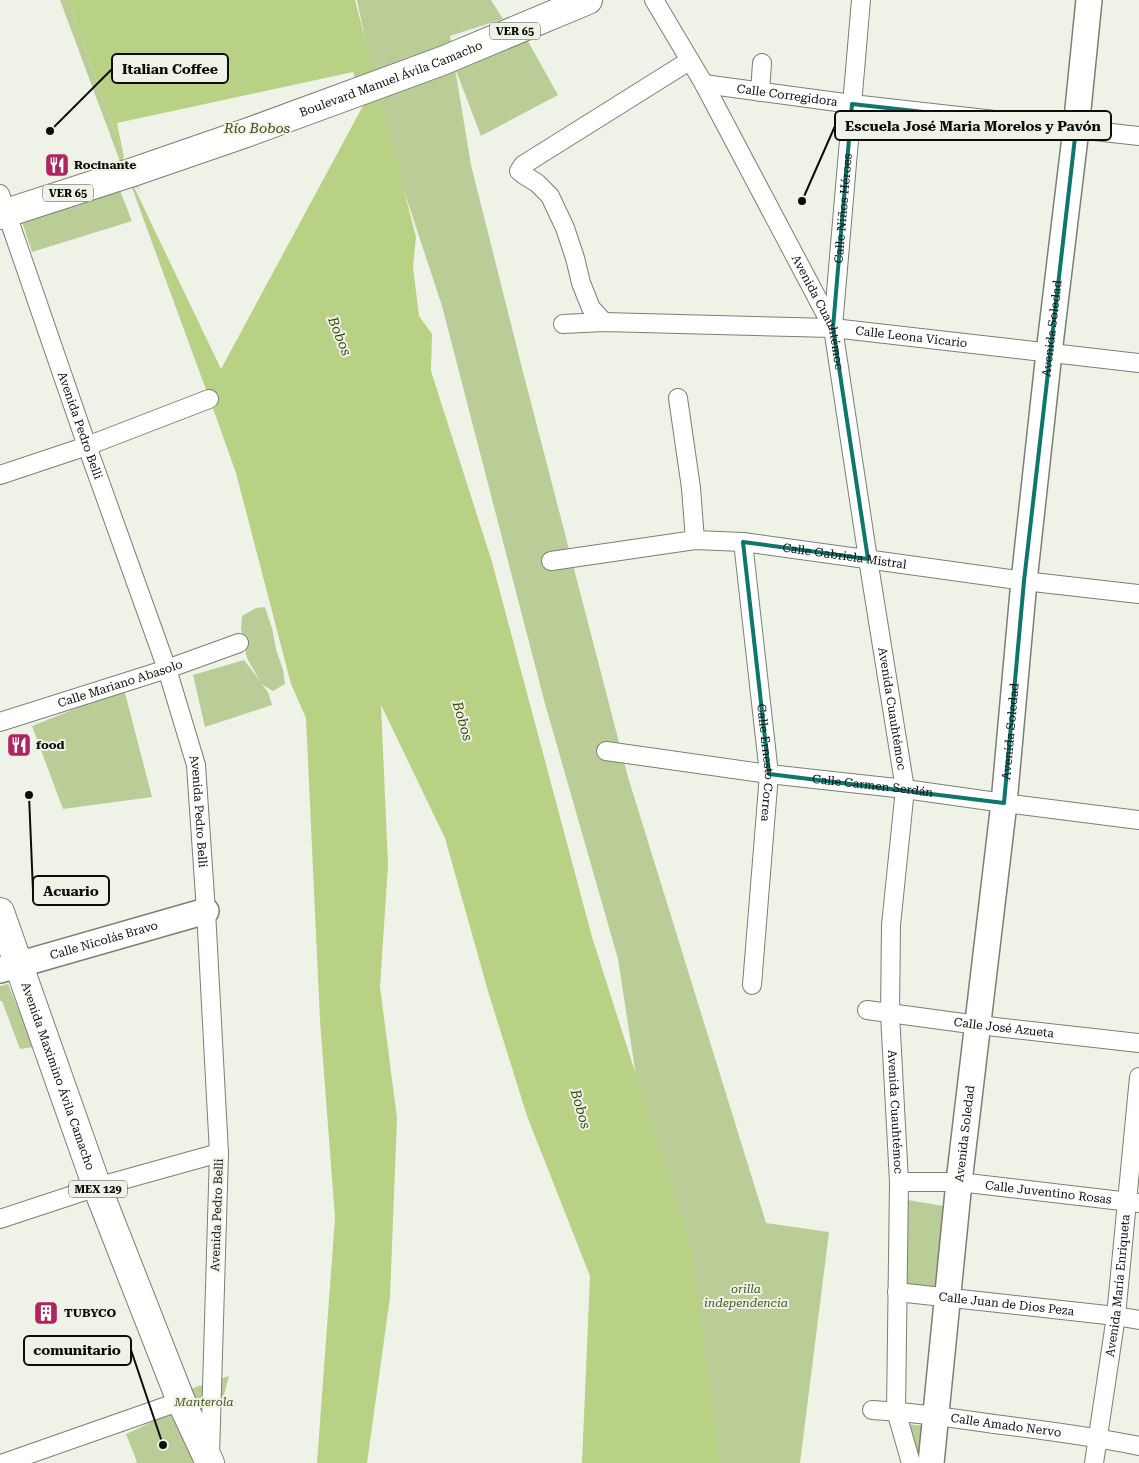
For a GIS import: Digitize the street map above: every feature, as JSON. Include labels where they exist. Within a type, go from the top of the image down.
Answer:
[{"type":"main road","name":"Boulevard Manuel Ávila Camacho","points":[[2,207],[136,172],[442,61],[588,0]]},
{"type":"main road","name":"Avenida Soledad","points":[[931,1463],[960,1182],[1004,803],[1024,581],[1089,0]]},
{"type":"main road","name":"Calle Nicolás Bravo","points":[[9,967],[206,911]]},
{"type":"main road","name":"Avenida Maximino Ávila Camacho","points":[[0,912],[9,967],[181,1401],[210,1462]]},
{"type":"street","name":"Avenida Cuauhtémoc","points":[[654,0],[704,84],[833,328],[905,789],[891,925],[890,1014],[899,1182],[896,1411],[911,1463]]},
{"type":"street","name":"Calle Niños Héroes","points":[[833,328],[861,0]]},
{"type":"street","points":[[604,322],[591,308],[580,283],[575,258],[565,228],[550,196],[537,183],[519,171],[523,165],[689,61]]},
{"type":"street","points":[[760,92],[762,63]]},
{"type":"street","name":"Calle Corregidora","points":[[704,84],[852,104],[1139,136]]},
{"type":"street","name":"Avenida Pedro Belli","points":[[2,207],[167,668],[196,765],[219,1153],[210,1462]]},
{"type":"street","name":"Calle Leona Vicario","points":[[563,324],[604,322],[833,328],[1139,363]]},
{"type":"street","points":[[678,398],[691,488],[695,540]]},
{"type":"street","points":[[0,474],[87,446],[210,399]]},
{"type":"street","name":"Calle Gabriela Mistral","points":[[551,561],[695,540],[743,542],[1024,581],[1139,594]]},
{"type":"street","name":"Calle Ernesto Correa","points":[[743,542],[769,774],[752,985]]},
{"type":"street","name":"Calle Mariano Abasolo","points":[[0,722],[239,643]]},
{"type":"street","name":"Calle Carmen Serdán","points":[[606,751],[769,774],[905,789],[1139,820]]},
{"type":"street","name":"Calle José Azueta","points":[[867,1010],[978,1025],[1139,1043]]},
{"type":"street","name":"Avenida María Enriqueta","points":[[1094,1463],[1133,1202],[1139,1077]]},
{"type":"street","points":[[0,1219],[97,1187],[219,1153]]},
{"type":"street","name":"Calle Juventino Rosas","points":[[899,1182],[960,1182],[1133,1202]]},
{"type":"street","name":"Calle Juan de Dios Peza","points":[[897,1292],[1139,1320]]},
{"type":"street","points":[[4,1463],[181,1401]]},
{"type":"street","name":"Calle Amado Nervo","points":[[872,1410],[935,1416],[1098,1438],[1139,1446]]},
{"type":"highlighted area","points":[[852,104],[1076,129],[1024,581],[1004,803],[769,774],[743,542],[868,559],[833,328]]},
{"type":"green space","points":[[60,0],[68,0],[124,156],[121,164]]},
{"type":"green space","name":"orilla independencia","points":[[357,0],[491,0],[503,19],[450,36],[455,64],[525,36],[558,95],[481,136],[455,68],[471,165],[628,777],[766,1223],[829,1232],[800,1463],[701,1463],[668,1284],[618,959],[544,700],[442,306],[383,127]]},
{"type":"green space","points":[[137,183],[209,398],[131,185]]},
{"type":"green space","points":[[119,188],[132,221],[32,252],[22,222]]},
{"type":"green space","points":[[265,607],[283,670],[285,684],[273,691],[261,683],[268,692],[272,705],[205,727],[193,675],[244,660],[260,681],[247,658],[241,629],[242,616],[256,608]]},
{"type":"green space","points":[[124,689],[152,797],[63,809],[32,726]]},
{"type":"green space","points":[[8,984],[34,1047],[20,1049],[2,1001],[0,1001],[0,986]]},
{"type":"green space","points":[[908,1200],[949,1207],[943,1289],[904,1286]]},
{"type":"green space","name":"Manterola","points":[[229,1376],[208,1453],[181,1392]]},
{"type":"green space","points":[[178,1410],[196,1463],[134,1463],[137,1462],[126,1434]]},
{"type":"green space","points":[[907,1424],[923,1426],[921,1457],[916,1457]]},
{"type":"water","name":"Río Bobos","points":[[68,0],[355,0],[416,237],[413,267],[419,316],[432,334],[431,371],[492,562],[592,937],[691,1247],[720,1463],[582,1463],[590,1276],[527,1116],[488,991],[445,838],[381,705],[388,865],[380,987],[397,1118],[390,1297],[367,1463],[317,1463],[335,1218],[320,1020],[306,718],[291,684],[236,473],[135,189],[214,353],[118,127],[124,156]]},
{"type":"pier","points":[[353,72],[364,104],[221,369],[135,189],[134,186],[138,188],[173,263],[125,148],[125,159],[117,123]]},
{"type":"place","name":"Italian Coffee","points":[[50,131]]},
{"type":"place","name":"Rocinante","points":[[57,165]]},
{"type":"place","name":"Escuela José Maria Morelos y Pavón","points":[[802,201]]},
{"type":"place","name":"food","points":[[19,745]]},
{"type":"place","name":"Acuario","points":[[29,795]]},
{"type":"place","name":"TUBYCO","points":[[46,1313]]},
{"type":"place","name":"comunitario","points":[[163,1445]]},
{"type":"water label","name":"Bobos","points":[[340,336]]},
{"type":"water label","name":"Bobos","points":[[463,721]]},
{"type":"water label","name":"Bobos","points":[[581,1109]]}]
